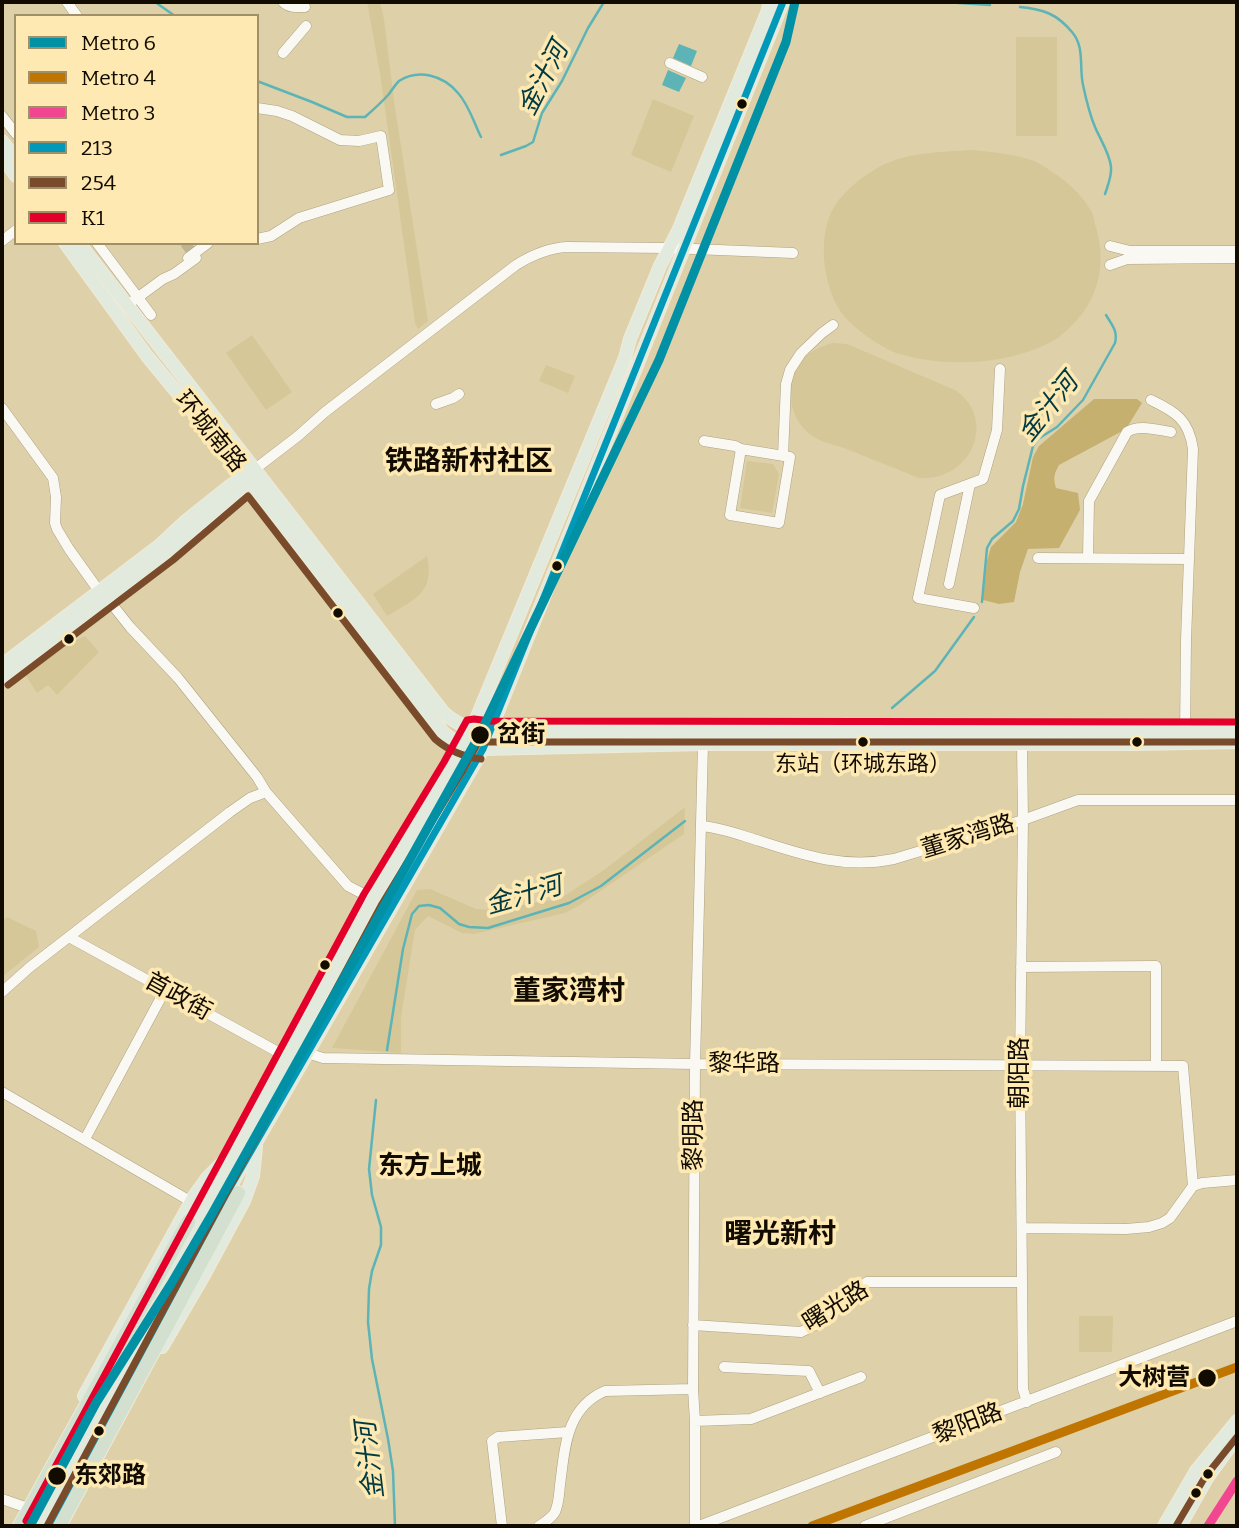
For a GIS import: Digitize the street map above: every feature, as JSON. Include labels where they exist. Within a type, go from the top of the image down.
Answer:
[{"type":"highway","points":[[59,1526],[238,1193]]},
{"type":"highway","points":[[20,1526],[188,1222]]},
{"type":"main road","points":[[38,1525],[225,1196],[255,1133],[286,1057],[373,899],[466,746],[625,358],[630,339],[679,229],[770,2]]},
{"type":"main road","points":[[38,1525],[79,1446],[255,1133],[307,1053],[483,749],[783,2]]},
{"type":"main road","points":[[2,141],[14,156]]},
{"type":"main road","points":[[2,157],[14,173]]},
{"type":"main road","name":"环城南路","points":[[66,245],[147,356],[252,475],[444,713],[452,720],[473,729],[489,732],[1237,732]]},
{"type":"main road","name":"环城南路","points":[[81,245],[133,301],[252,475],[443,732],[466,746]]},
{"type":"main road","points":[[2,677],[187,520],[252,475]]},
{"type":"main road","points":[[2,665],[103,594]]},
{"type":"main road","points":[[466,746],[483,749],[703,744],[1237,743]]},
{"type":"main road","points":[[238,1193],[244,1184],[255,1133]]},
{"type":"main road","points":[[14,1526],[190,1201],[207,1178],[238,1146],[255,1133]]},
{"type":"main road","points":[[188,1222],[199,1199],[255,1133]]},
{"type":"main road","points":[[66,1526],[244,1201],[251,1184],[255,1133]]},
{"type":"main road","points":[[1164,1526],[1196,1471],[1237,1421]]},
{"type":"main road","points":[[1180,1526],[1207,1478],[1237,1437]]},
{"type":"street","points":[[283,2],[295,7],[305,7]]},
{"type":"street","points":[[283,53],[306,26]]},
{"type":"street","points":[[670,63],[702,77]]},
{"type":"street","points":[[259,108],[292,116],[340,140],[359,141],[381,136],[389,190],[299,218],[271,236],[259,239]]},
{"type":"street","points":[[2,116],[14,132]]},
{"type":"street","points":[[98,245],[133,301],[151,315]]},
{"type":"street","points":[[133,301],[205,245]]},
{"type":"street","points":[[1110,246],[1130,251],[1237,251]]},
{"type":"street","points":[[252,475],[326,412],[527,258],[563,247],[793,253]]},
{"type":"street","points":[[163,279],[196,258]]},
{"type":"street","points":[[1110,265],[1126,260],[1237,258]]},
{"type":"street","points":[[783,456],[789,370],[822,332],[833,325]]},
{"type":"street","points":[[974,608],[918,598],[940,495],[983,480],[997,430],[1000,369]]},
{"type":"street","points":[[436,404],[459,394]]},
{"type":"street","points":[[1151,400],[1179,416],[1191,436],[1185,733]]},
{"type":"street","points":[[2,408],[52,478],[57,529],[103,594],[178,678],[267,792],[348,886],[373,899]]},
{"type":"street","points":[[1088,558],[1088,501],[1127,432],[1140,428],[1171,432]]},
{"type":"street","points":[[704,441],[790,457],[779,523],[730,515],[741,449]]},
{"type":"street","points":[[949,583],[970,484]]},
{"type":"street","points":[[1038,558],[1189,559]]},
{"type":"street","name":"黎明路","points":[[697,1526],[693,1389],[695,1064],[703,744]]},
{"type":"street","name":"朝阳路","points":[[1022,744],[1021,1228],[1023,1389],[1027,1402]]},
{"type":"street","points":[[2,992],[30,967],[230,812],[250,798],[267,792]]},
{"type":"street","name":"董家湾路","points":[[702,826],[720,828],[828,861],[879,862],[1023,820],[1078,800],[1237,800]]},
{"type":"street","name":"首政街","points":[[69,937],[286,1057]]},
{"type":"street","points":[[1021,967],[1156,966],[1156,1066]]},
{"type":"street","points":[[85,1139],[165,990]]},
{"type":"street","name":"黎华路","points":[[307,1053],[323,1058],[695,1064],[1183,1066],[1192,1186]]},
{"type":"street","points":[[2,1092],[190,1201]]},
{"type":"street","points":[[1021,1228],[1149,1227],[1170,1218],[1192,1186],[1202,1182],[1237,1180]]},
{"type":"street","name":"曙光路","points":[[693,1325],[801,1332],[825,1320],[867,1282],[1022,1282]]},
{"type":"street","name":"黎阳路","points":[[697,1526],[1237,1321]]},
{"type":"street","points":[[724,1367],[809,1371],[820,1393]]},
{"type":"street","points":[[695,1421],[751,1419],[861,1377]]},
{"type":"street","points":[[539,1526],[554,1514],[568,1432],[577,1413],[585,1404],[606,1391],[693,1389]]},
{"type":"street","points":[[502,1526],[492,1441],[498,1437],[568,1432]]},
{"type":"street","points":[[865,1526],[1056,1452]]},
{"type":"street","points":[[2,1499],[25,1507]]},
{"type":"shaded area","points":[[367,2],[380,2],[384,19],[428,321],[418,329],[415,323],[380,73]]},
{"type":"shaded area","points":[[1016,37],[1057,37],[1057,136],[1016,136]]},
{"type":"shaded area","points":[[653,99],[694,116],[671,172],[631,155]]},
{"type":"shaded area","points":[[972,150],[1034,161],[1063,179],[1078,193],[1092,212],[1099,238],[1100,265],[1095,291],[1082,315],[1064,333],[1042,346],[1010,357],[976,362],[943,362],[896,353],[858,330],[841,312],[835,301],[824,259],[829,217],[848,190],[885,164],[922,154]]},
{"type":"shaded area","points":[[252,335],[292,392],[266,410],[226,353]]},
{"type":"shaded area","points":[[833,343],[847,344],[955,390],[968,403],[975,417],[973,447],[964,460],[937,477],[919,478],[807,432],[796,417],[791,401],[793,375],[809,354]]},
{"type":"shaded area","points":[[546,365],[575,376],[568,393],[539,381]]},
{"type":"shaded area","points":[[1094,399],[1137,399],[1142,403],[1126,429],[1059,465],[1054,476],[1056,488],[1078,493],[1080,510],[1059,548],[1028,549],[1014,602],[999,604],[983,600],[991,547],[1016,522],[1023,504],[1033,457],[1039,446]]},
{"type":"shaded area","points":[[747,461],[773,464],[779,474],[772,513],[740,508]]},
{"type":"shaded area","points":[[427,556],[428,579],[421,594],[387,616],[373,594]]},
{"type":"shaded area","points":[[85,636],[99,652],[57,695],[48,685],[37,693],[24,673],[45,655]]},
{"type":"shaded area","points":[[685,807],[684,834],[565,913],[474,934],[462,933],[428,916],[415,930],[401,1017],[401,1053],[332,1048],[417,890],[430,889],[476,909],[496,910],[561,898],[604,870]]},
{"type":"shaded area","points":[[7,917],[36,931],[39,947],[2,977],[2,921]]},
{"type":"shaded area","points":[[1079,1316],[1113,1316],[1112,1352],[1079,1352]]},
{"type":"water","points":[[679,44],[697,51],[691,66],[673,58]]},
{"type":"water","points":[[668,70],[686,78],[679,92],[662,85]]},
{"type":"waterway","name":"金汁河","points":[[155,2],[172,14]]},
{"type":"waterway","name":"金汁河","points":[[501,155],[533,142],[542,113],[604,2]]},
{"type":"waterway","name":"金汁河","points":[[944,2],[990,5]]},
{"type":"waterway","name":"金汁河","points":[[1020,7],[1036,9],[1055,17],[1066,26],[1079,44],[1088,106],[1110,162],[1111,174],[1105,194]]},
{"type":"waterway","name":"金汁河","points":[[259,82],[347,117],[365,117],[399,81],[415,75],[431,76],[446,82],[458,93],[481,137]]},
{"type":"waterway","name":"金汁河","points":[[982,602],[987,548],[992,539],[1013,521],[1019,509],[1033,446],[1038,439],[1057,427],[1083,400],[1115,343],[1115,332],[1106,315]]},
{"type":"waterway","name":"金汁河","points":[[892,708],[935,671],[974,617]]},
{"type":"waterway","name":"金汁河","points":[[387,1050],[403,949],[412,914],[419,906],[440,908],[459,924],[488,928],[569,903],[601,886],[685,821]]},
{"type":"waterway","name":"金汁河","points":[[376,1100],[369,1169],[372,1195],[381,1227],[381,1245],[372,1271],[368,1322],[372,1359],[393,1471],[395,1526]]},
{"type":"tunnel","points":[[186,245],[196,258]]},
{"type":"metro line","name":"6","points":[[30,1526],[96,1403],[212,1214],[480,734],[659,360],[786,42],[795,2]]},
{"type":"metro line","name":"4","points":[[812,1526],[1237,1367]]},
{"type":"metro line","name":"3","points":[[1208,1526],[1237,1481]]},
{"type":"transit line","name":"213","points":[[48,1526],[225,1196],[483,749],[783,2]]},
{"type":"transit line","name":"254","points":[[8,685],[173,560],[248,496],[435,739],[457,753],[481,759]]},
{"type":"transit line","name":"K1","points":[[26,1521],[364,894],[467,720],[1237,722]]},
{"type":"transit line","name":"254","points":[[47,1526],[382,904],[479,741],[1237,742]]},
{"type":"transit line","name":"254","points":[[1176,1526],[1205,1477],[1237,1437]]},
{"type":"place","name":"岔街","points":[[480,735]]},
{"type":"place","name":"东站（环城东路）","points":[[863,742]]},
{"type":"place","name":"大树营","points":[[1207,1378]]},
{"type":"place","name":"东郊路","points":[[57,1476]]},
{"type":"district","name":"铁路新村社区","points":[[469,462]]},
{"type":"district","name":"董家湾村","points":[[569,992]]},
{"type":"district","name":"东方上城","points":[[430,1167]]},
{"type":"district","name":"曙光新村","points":[[780,1235]]}]
